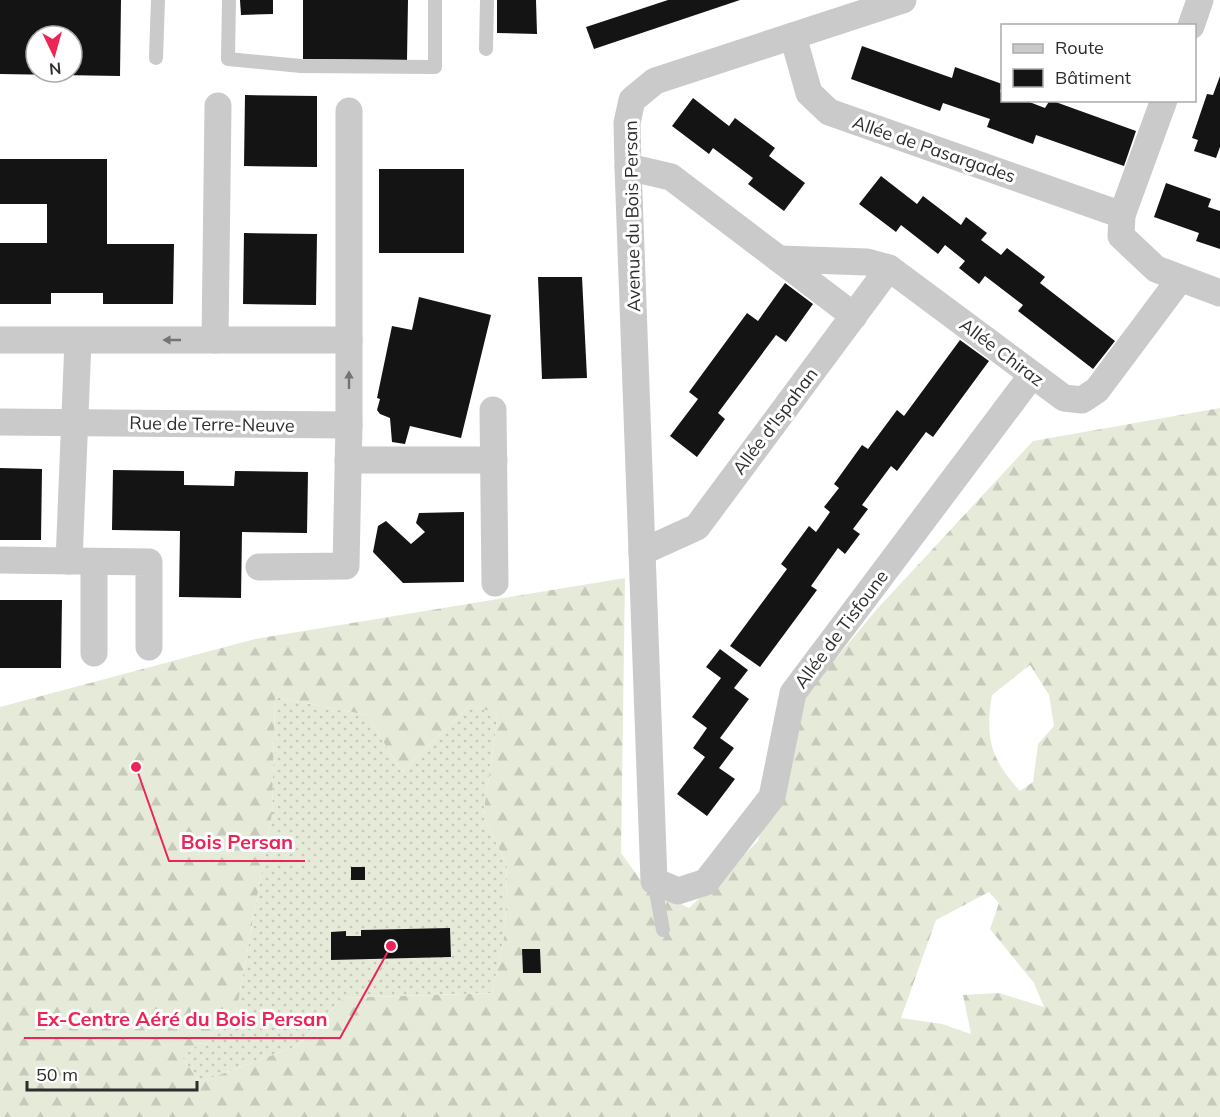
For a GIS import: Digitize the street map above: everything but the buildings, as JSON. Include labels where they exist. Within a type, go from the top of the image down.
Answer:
[{"type":"street","name":"Avenue du Bois Persan","points":[[642,552],[627,123],[632,100],[654,81],[903,0]]},
{"type":"street","points":[[1192,24],[1200,0]]},
{"type":"street","name":"Allée de Pasargades","points":[[793,36],[809,93],[829,112],[1122,215]]},
{"type":"street","points":[[1163,102],[1122,215],[1121,236],[1156,269],[1220,293]]},
{"type":"street","points":[[215,340],[218,106]]},
{"type":"street","points":[[259,567],[346,566],[349,425],[349,111]]},
{"type":"street","points":[[628,167],[671,177],[854,315]]},
{"type":"street","name":"Allée Chiraz","points":[[779,259],[867,262],[889,268],[1064,398],[1082,400],[1096,390],[1180,279]]},
{"type":"street","name":"Allée d'Ispahan","points":[[642,552],[697,527],[889,268]]},
{"type":"street","points":[[0,340],[349,340]]},
{"type":"street","points":[[78,340],[76,422],[82,561],[94,652]]},
{"type":"street","name":"Allée de Tisfoune","points":[[654,881],[678,891],[705,882],[772,797],[793,693],[1032,375]]},
{"type":"street","points":[[493,410],[495,583]]},
{"type":"street","name":"Rue de Terre-Neuve","points":[[0,422],[349,425]]},
{"type":"street","points":[[348,460],[494,460]]},
{"type":"street","points":[[642,552],[654,881]]},
{"type":"street","points":[[0,560],[149,562],[149,647]]},
{"type":"lane","points":[[156,58],[158,0]]},
{"type":"lane","points":[[229,0],[228,59],[301,66],[435,67],[435,0]]},
{"type":"lane","points":[[486,0],[486,49]]},
{"type":"lane","points":[[654,881],[663,930]]},
{"type":"green space","points":[[1220,408],[1220,1117],[0,1117],[0,707],[255,639],[625,578],[621,853],[645,886],[689,908],[758,841],[788,716],[877,609],[1033,441]],"holes":[[[1030,665],[1049,695],[1054,726],[1038,744],[1033,782],[1020,791],[1002,768],[992,747],[990,710],[992,695]],[[275,697],[367,715],[402,772],[470,705],[498,714],[483,816],[507,865],[505,933],[492,993],[343,998],[297,1046],[200,1082],[182,1057],[236,1014],[272,814]],[[989,892],[999,903],[990,929],[1034,983],[1044,1007],[999,993],[963,995],[971,1034],[942,1024],[901,1018],[936,920]]]},
{"type":"green space","points":[[275,697],[367,715],[402,772],[470,705],[498,714],[483,816],[507,865],[505,933],[492,993],[343,998],[297,1046],[200,1082],[182,1057],[236,1014],[272,814]]},
{"type":"place","name":"Bois Persan","points":[[136,767]]},
{"type":"place","name":"Ex-Centre Aéré du Bois Persan","points":[[391,946]]}]
